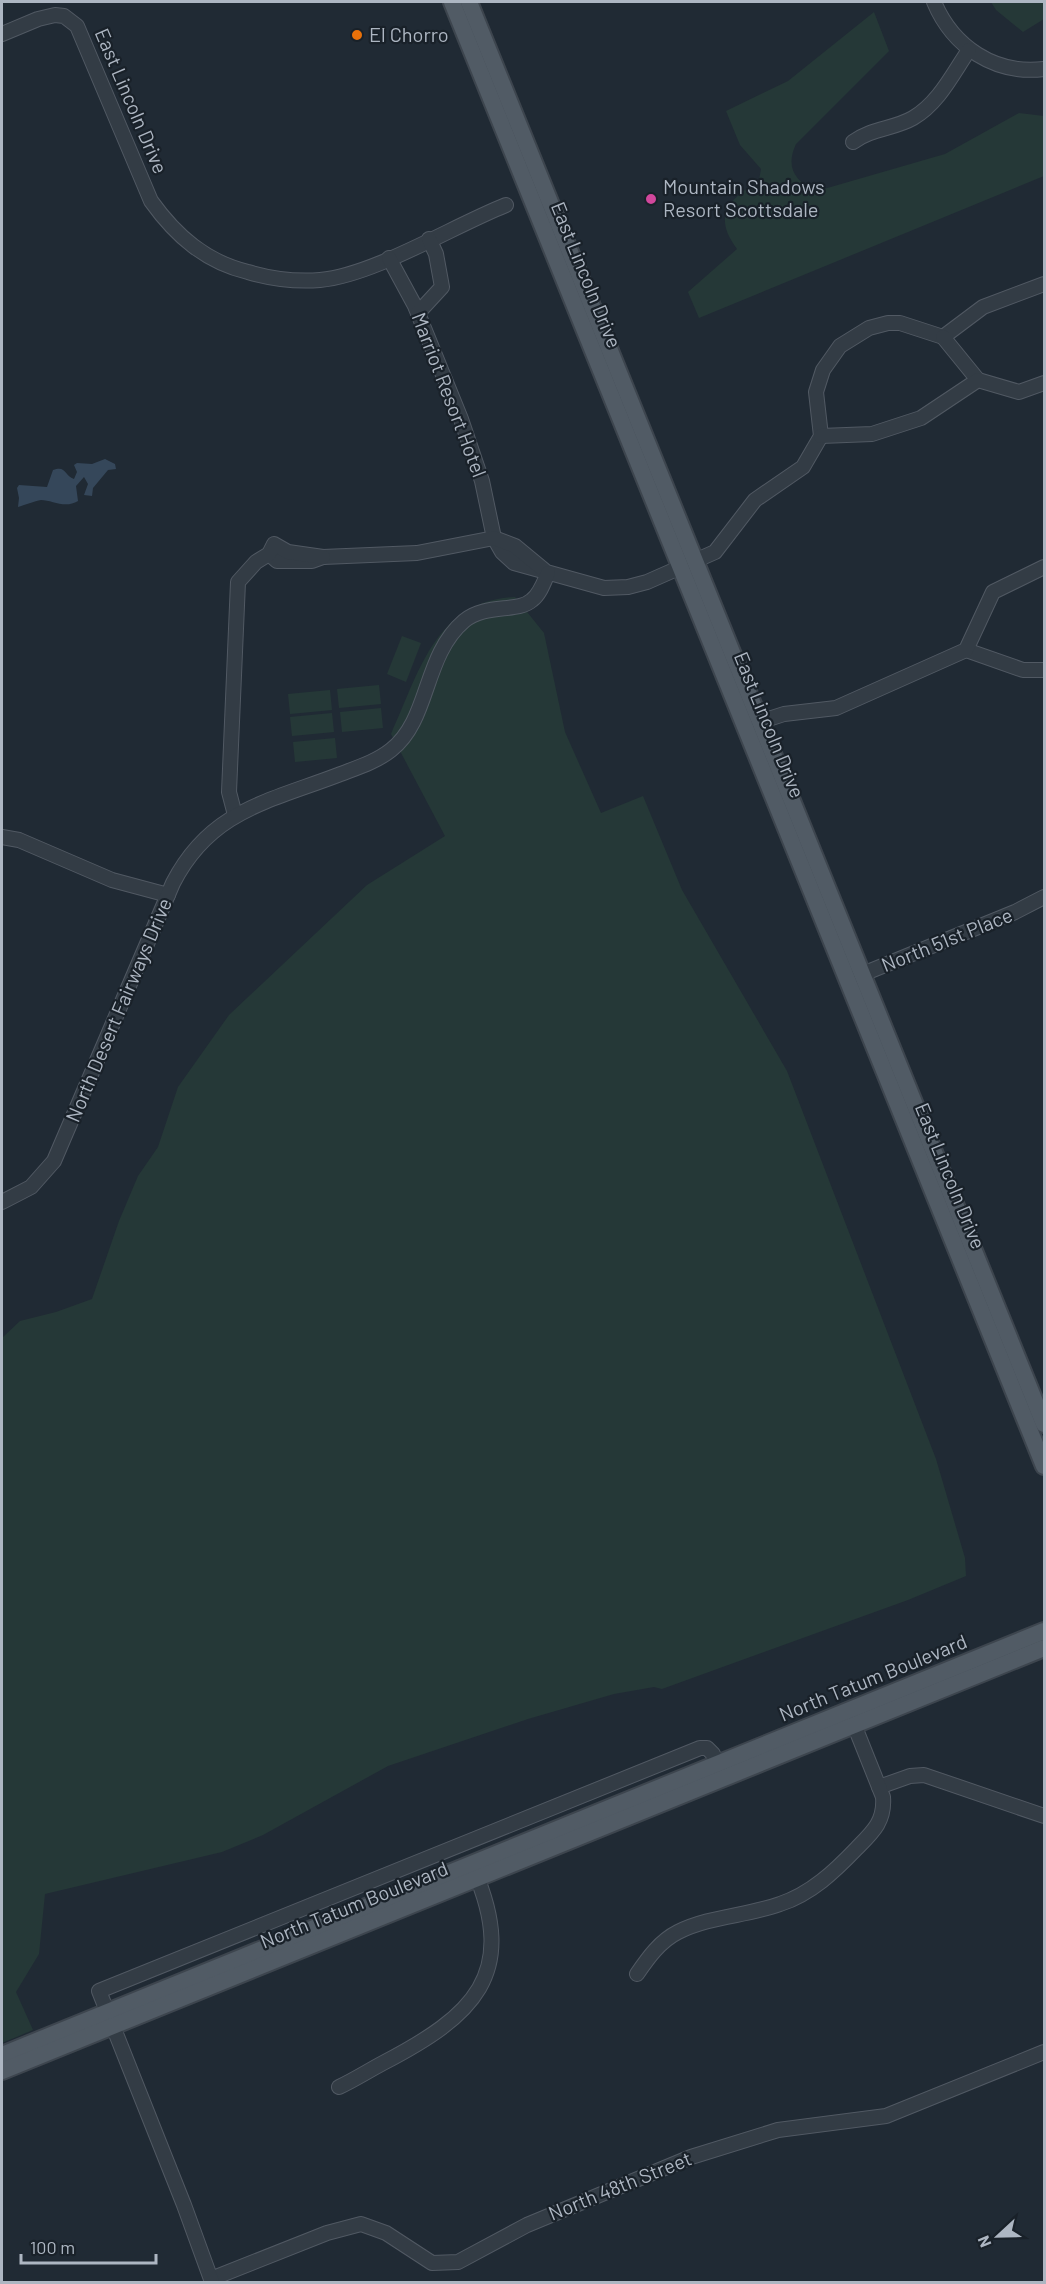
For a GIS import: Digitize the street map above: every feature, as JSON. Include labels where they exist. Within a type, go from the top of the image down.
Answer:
[{"type":"main road","name":"East Lincoln Drive","points":[[452,2],[621,398],[689,565],[855,977],[1044,1466]]},
{"type":"main road","name":"East Lincoln Drive","points":[[468,2],[563,235],[621,398]]},
{"type":"main road","points":[[524,174],[534,182],[553,226],[563,235]]},
{"type":"main road","name":"East Lincoln Drive","points":[[855,977],[1044,1424]]},
{"type":"main road","name":"North Tatum Boulevard","points":[[851,1718],[1044,1631]]},
{"type":"main road","name":"North Tatum Boulevard","points":[[2,2055],[109,2019],[851,1718],[1044,1648]]},
{"type":"main road","name":"North Tatum Boulevard","points":[[2,2071],[109,2019]]},
{"type":"street","points":[[934,2],[945,25],[969,50],[996,64],[1013,69],[1044,69]]},
{"type":"street","name":"East Lincoln Drive","points":[[2,34],[38,19],[55,15],[64,16],[77,26],[151,201],[163,219],[195,249],[239,270],[291,281],[336,277],[389,258],[506,205]]},
{"type":"street","points":[[853,142],[866,132],[912,119],[932,103],[969,50]]},
{"type":"street","points":[[417,310],[442,286],[440,268],[429,239]]},
{"type":"street","name":"Marriot Resort Hotel","points":[[389,258],[417,310],[461,419],[482,481],[495,538]]},
{"type":"street","points":[[417,310],[430,292],[440,268]]},
{"type":"street","points":[[943,337],[983,308],[1044,284]]},
{"type":"street","points":[[235,815],[229,792],[238,582],[271,549],[277,561],[312,561],[323,557],[417,553],[495,538],[515,546],[548,573],[604,588],[628,587],[689,565],[715,552],[755,500],[803,467],[821,436],[816,392],[823,370],[840,346],[869,328],[888,323],[900,323],[943,337],[978,380],[1018,392],[1044,383]]},
{"type":"street","points":[[821,436],[872,434],[921,418],[978,380]]},
{"type":"street","points":[[753,724],[784,714],[836,708],[966,650],[993,592],[1044,567]]},
{"type":"street","name":"North Desert Fairways Drive","points":[[2,1202],[31,1187],[54,1161],[168,896],[183,864],[201,840],[235,815],[369,762],[391,750],[410,726],[434,663],[454,631],[469,618],[489,609],[530,603],[538,594],[548,573]]},
{"type":"street","points":[[966,650],[1023,670],[1044,670]]},
{"type":"street","points":[[2,837],[20,840],[112,880],[168,896]]},
{"type":"street","name":"North 51st Place","points":[[855,977],[1013,913],[1044,897]]},
{"type":"street","points":[[637,1974],[664,1942],[678,1932],[696,1924],[779,1905],[814,1887],[876,1828],[884,1808],[879,1787],[851,1718]]},
{"type":"street","name":"North Tatum Boulevard","points":[[109,2019],[99,1991],[278,1918],[700,1748],[707,1748],[720,1771]]},
{"type":"street","points":[[879,1787],[910,1776],[924,1775],[1044,1816]]},
{"type":"street","points":[[339,2087],[427,2039],[467,2008],[477,1993],[490,1966],[491,1940],[485,1900],[475,1870]]},
{"type":"street","points":[[109,2019],[212,2281]]},
{"type":"street","name":"North 48th Street","points":[[212,2281],[335,2230],[361,2224],[386,2233],[432,2263],[458,2262],[527,2224],[691,2157],[778,2130],[886,2116],[1044,2052]]},
{"type":"green space","points":[[991,2],[1044,2],[1044,19],[1023,32],[996,10]]},
{"type":"green space","points":[[874,12],[889,51],[796,144],[792,167],[803,183],[817,191],[945,154],[1019,113],[1044,116],[1044,176],[699,318],[688,292],[737,249],[726,227],[727,209],[739,194],[759,180],[761,169],[740,145],[726,111],[788,81]]},
{"type":"green space","points":[[515,597],[544,633],[565,732],[601,813],[643,796],[682,890],[787,1071],[936,1459],[965,1558],[966,1576],[908,1600],[662,1689],[654,1687],[614,1694],[528,1719],[388,1766],[263,1835],[222,1852],[45,1894],[39,1954],[16,1992],[33,2030],[2,2043],[2,1338],[20,1321],[56,1312],[92,1299],[119,1221],[138,1176],[158,1147],[178,1087],[229,1015],[367,885],[445,836],[391,734],[421,665],[448,626],[466,612],[488,602]]},
{"type":"green space","points":[[402,636],[421,643],[406,682],[387,674]]},
{"type":"green space","points":[[379,685],[381,704],[339,708],[337,689]]},
{"type":"green space","points":[[330,690],[332,710],[290,714],[288,694]]},
{"type":"green space","points":[[381,708],[383,728],[342,732],[340,712]]},
{"type":"green space","points":[[332,713],[334,732],[292,736],[290,717]]},
{"type":"green space","points":[[335,738],[337,758],[295,762],[293,742]]},
{"type":"water","points":[[105,459],[115,464],[116,469],[108,470],[93,488],[92,496],[84,495],[88,484],[84,477],[76,486],[78,501],[63,504],[41,500],[18,507],[17,488],[19,485],[47,487],[53,470],[57,469],[63,470],[74,479],[77,472],[74,465],[77,463],[92,464]]},
{"type":"place","name":"El Chorro","points":[[357,35]]},
{"type":"place","name":"Mountain Shadows Resort Scottsdale","points":[[651,199]]}]
